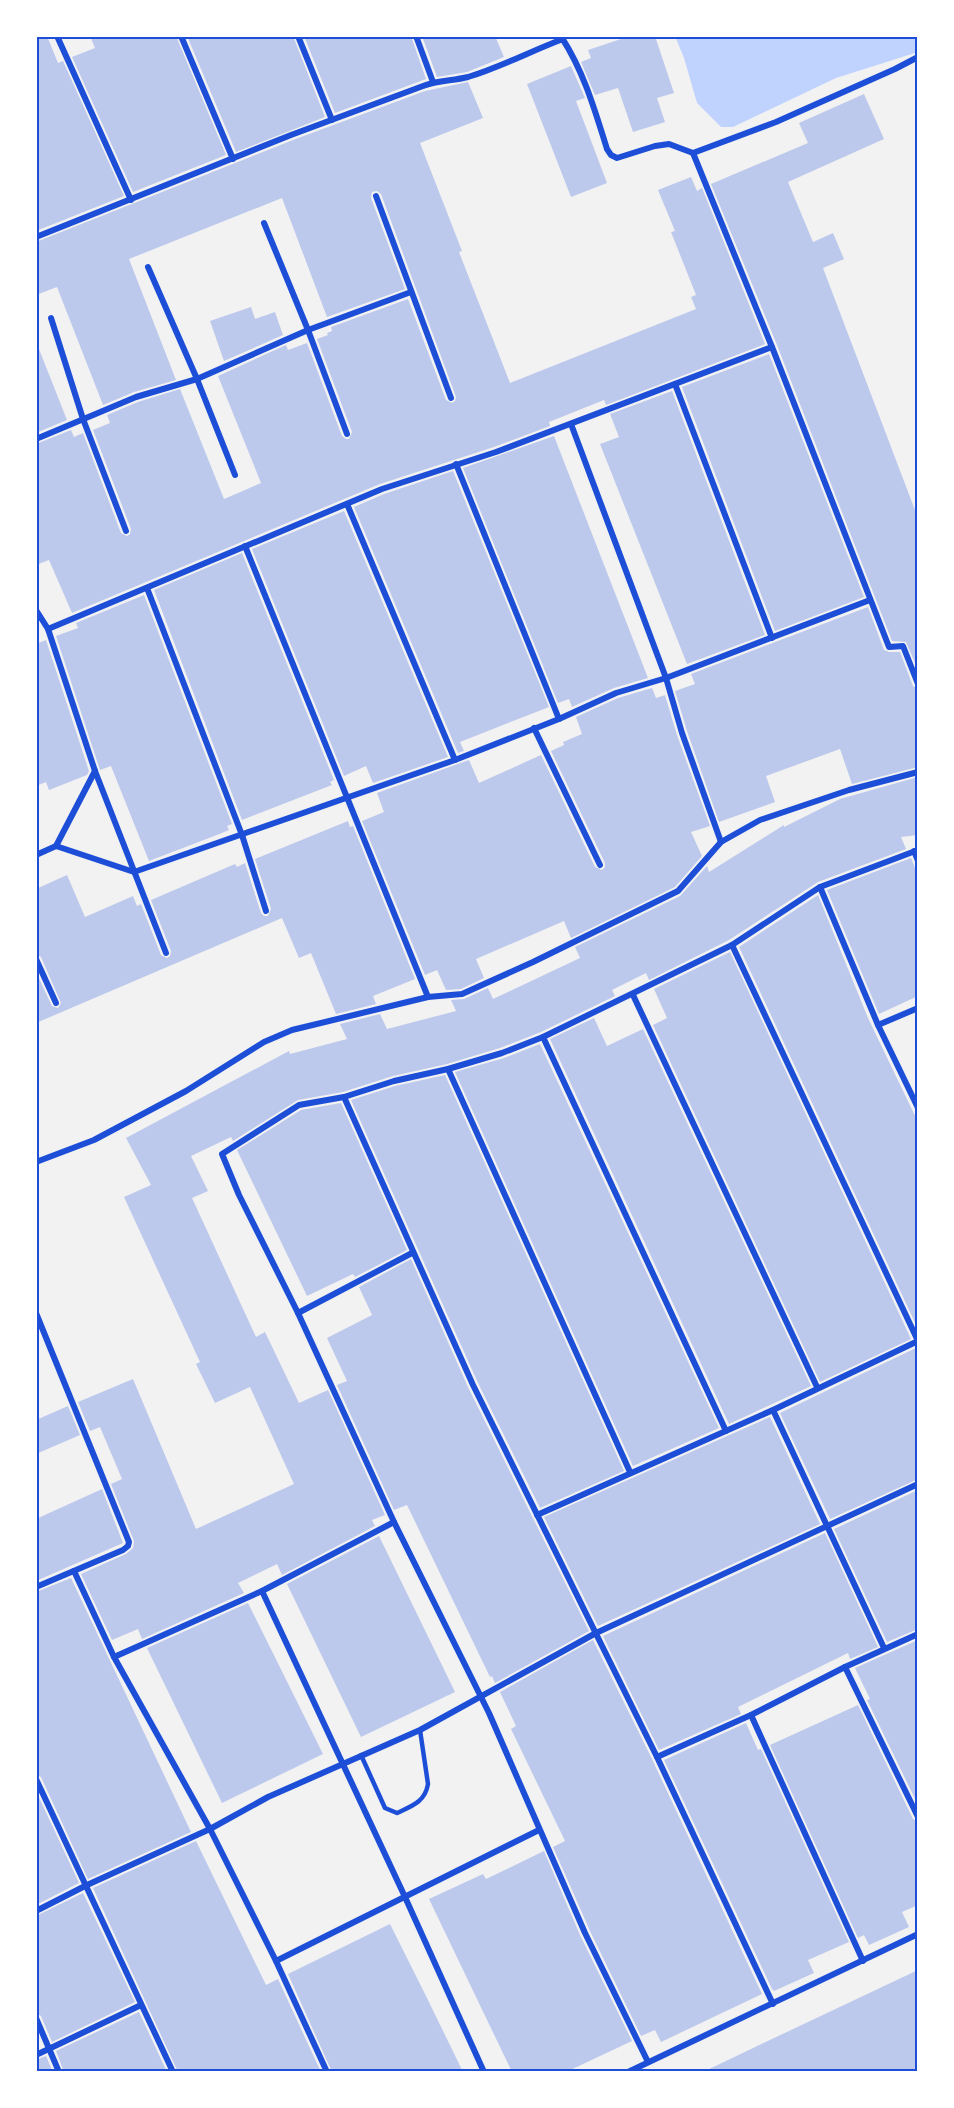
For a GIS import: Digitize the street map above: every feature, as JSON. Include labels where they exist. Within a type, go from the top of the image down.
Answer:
[{"type":"street","points":[[181,36],[233,159]]},
{"type":"street","points":[[298,36],[332,120]]},
{"type":"street","points":[[416,36],[433,82]]},
{"type":"street","points":[[60,37],[130,200]]},
{"type":"street","points":[[36,237],[433,82],[466,78],[510,63],[562,38],[575,60],[589,93],[607,149],[617,158],[669,144],[693,153],[776,122],[918,57]]},
{"type":"street","points":[[693,153],[772,347],[889,647],[903,646],[918,684]]},
{"type":"street","points":[[376,196],[451,398]]},
{"type":"street","points":[[264,223],[347,434]]},
{"type":"street","points":[[148,267],[235,475]]},
{"type":"street","points":[[36,439],[136,397],[196,379],[308,330],[411,292]]},
{"type":"street","points":[[51,318],[83,419],[126,531]]},
{"type":"street","points":[[48,629],[382,489],[496,452],[772,347]]},
{"type":"street","points":[[675,384],[772,639]]},
{"type":"street","points":[[571,424],[666,678],[682,733],[721,842]]},
{"type":"street","points":[[456,464],[559,719]]},
{"type":"street","points":[[347,504],[455,760]]},
{"type":"street","points":[[245,546],[428,997]]},
{"type":"street","points":[[147,588],[242,835],[266,911]]},
{"type":"street","points":[[56,846],[134,872],[455,760],[559,719],[616,693],[666,678],[870,600]]},
{"type":"street","points":[[36,610],[48,629],[95,771],[166,953]]},
{"type":"street","points":[[534,728],[600,865]]},
{"type":"street","points":[[36,855],[56,846],[95,771]]},
{"type":"street","points":[[36,1162],[94,1140],[186,1091],[264,1042],[312,1025],[428,997],[462,994],[533,962],[678,891],[721,842],[760,820],[849,790],[918,772]]},
{"type":"street","points":[[648,2062],[585,1933],[480,1698],[394,1522],[298,1313],[239,1195],[222,1154],[299,1105],[344,1097],[394,1081],[448,1069],[502,1053],[543,1037],[732,945],[820,887],[916,851],[918,861]]},
{"type":"street","points":[[820,887],[878,1025],[918,1108]]},
{"type":"street","points":[[537,1515],[772,1410],[918,1341],[732,945]]},
{"type":"street","points":[[36,958],[56,1003]]},
{"type":"street","points":[[633,995],[817,1387]]},
{"type":"street","points":[[878,1025],[918,1008]]},
{"type":"street","points":[[543,1037],[726,1431]]},
{"type":"street","points":[[448,1069],[630,1472]]},
{"type":"street","points":[[344,1097],[472,1385],[657,1757],[773,2004]]},
{"type":"street","points":[[298,1313],[412,1253]]},
{"type":"street","points":[[36,1313],[129,1542],[123,1550],[36,1587]]},
{"type":"street","points":[[772,1410],[884,1648]]},
{"type":"street","points":[[36,1911],[210,1829],[268,1797],[420,1730],[596,1633],[918,1484]]},
{"type":"street","points":[[114,1657],[262,1591],[394,1522]]},
{"type":"street","points":[[74,1571],[114,1657],[210,1829],[276,1961],[327,2072]]},
{"type":"street","points":[[262,1591],[484,2072]]},
{"type":"street","points":[[657,1757],[751,1715],[884,1648],[918,1634]]},
{"type":"street","points":[[845,1667],[918,1817]]},
{"type":"street","points":[[751,1715],[863,1960]]},
{"type":"street","points":[[36,1779],[173,2072]]},
{"type":"street","points":[[276,1961],[539,1830]]},
{"type":"street","points":[[628,2072],[918,1934]]},
{"type":"street","points":[[36,2055],[141,2005]]},
{"type":"street","points":[[36,2018],[59,2072]]},
{"type":"lane","points":[[361,1755],[385,1808],[397,1813],[419,1803],[427,1792],[428,1784],[420,1730]]},
{"type":"water","points":[[675,36],[918,36],[918,52],[836,78],[733,127],[721,127],[697,103]]},
{"type":"building","points":[[36,36],[47,36],[58,63],[63,61],[124,196],[36,231]]},
{"type":"building","points":[[90,36],[176,36],[226,155],[133,192],[72,57],[95,48]]},
{"type":"building","points":[[187,36],[293,36],[325,117],[236,152]]},
{"type":"building","points":[[304,36],[411,36],[426,79],[335,113]]},
{"type":"building","points":[[422,36],[495,36],[504,57],[467,72],[437,77]]},
{"type":"building","points":[[630,36],[655,36],[674,93],[657,98],[665,122],[633,132],[618,88],[595,95],[581,62],[591,58],[588,50]]},
{"type":"building","points":[[571,66],[585,98],[576,101],[607,183],[571,197],[527,84]]},
{"type":"building","points":[[468,82],[483,118],[420,143],[510,383],[696,309],[691,297],[696,295],[671,232],[675,231],[658,190],[691,177],[697,191],[702,188],[765,344],[606,405],[604,400],[549,422],[550,426],[494,447],[380,484],[72,613],[49,560],[36,565],[36,444],[71,430],[74,437],[83,433],[121,533],[127,536],[131,529],[93,430],[110,423],[107,415],[138,402],[180,389],[224,499],[261,483],[218,376],[286,345],[288,350],[307,343],[342,436],[349,439],[352,432],[317,339],[328,335],[327,333],[332,331],[331,327],[408,299],[446,400],[452,403],[456,397],[381,194],[377,191],[372,192],[371,198],[405,289],[327,317],[282,198],[129,259],[176,380],[134,392],[103,405],[57,287],[36,295],[36,242],[293,140],[425,91]]},
{"type":"building","points":[[864,94],[884,139],[788,182],[813,242],[833,233],[844,259],[823,268],[918,518],[918,670],[906,642],[892,641],[777,345],[711,184],[808,143],[799,123]]},
{"type":"building","points":[[251,307],[255,319],[275,312],[283,335],[224,361],[210,321]]},
{"type":"building","points":[[36,345],[67,420],[36,433]]},
{"type":"building","points":[[769,354],[864,597],[775,631],[682,387]]},
{"type":"building","points":[[672,391],[765,635],[687,664],[600,444],[619,437],[610,414]]},
{"type":"building","points":[[554,436],[648,678],[614,688],[572,707],[569,699],[558,703],[463,468]]},
{"type":"building","points":[[453,471],[549,707],[460,742],[464,751],[458,753],[354,507],[384,494]]},
{"type":"building","points":[[344,511],[448,757],[373,783],[366,766],[344,776],[252,549]]},
{"type":"building","points":[[242,553],[334,780],[330,782],[332,785],[242,820],[154,590]]},
{"type":"building","points":[[144,595],[232,824],[227,826],[229,830],[149,861],[111,766],[100,770],[56,636],[78,628],[76,623]]},
{"type":"building","points":[[868,607],[884,650],[900,652],[913,686],[918,689],[918,767],[852,784],[840,749],[766,776],[775,802],[719,822],[675,691],[695,684],[691,674]]},
{"type":"building","points":[[46,640],[89,771],[87,775],[49,790],[46,782],[36,786],[36,644]]},
{"type":"building","points":[[652,688],[656,698],[665,695],[710,826],[691,832],[702,856],[675,887],[571,938],[564,921],[476,959],[484,978],[461,989],[446,990],[437,970],[425,975],[362,821],[384,812],[377,793],[469,760],[479,783],[541,755],[595,867],[602,870],[605,863],[551,751],[564,745],[563,742],[582,734],[576,717],[618,698]]},
{"type":"building","points":[[918,777],[918,835],[901,837],[906,849],[818,882],[729,940],[649,980],[646,973],[612,990],[615,996],[541,1032],[500,1048],[447,1064],[393,1076],[343,1092],[298,1100],[233,1141],[231,1137],[191,1156],[208,1191],[192,1198],[256,1337],[265,1332],[299,1403],[328,1390],[385,1515],[372,1520],[375,1526],[282,1575],[277,1564],[238,1583],[244,1593],[142,1639],[138,1629],[112,1640],[81,1574],[126,1554],[133,1548],[134,1541],[111,1484],[122,1479],[100,1427],[90,1431],[78,1402],[133,1379],[196,1529],[294,1484],[250,1387],[215,1403],[196,1364],[200,1362],[124,1197],[151,1185],[126,1138],[289,1051],[290,1054],[347,1039],[340,1024],[380,1014],[387,1029],[456,1011],[451,1000],[464,999],[488,988],[493,999],[580,958],[575,947],[680,896],[707,866],[709,872],[784,825],[784,827],[840,799]]},
{"type":"building","points":[[348,821],[350,827],[353,826],[415,979],[373,996],[376,1004],[336,1014],[311,953],[299,958],[282,918],[36,1023],[36,972],[52,1006],[58,1008],[61,1003],[41,957],[36,954],[36,889],[67,875],[85,917],[133,896],[137,906],[141,904],[161,955],[167,958],[171,951],[151,900],[235,864],[237,867],[245,863],[261,913],[268,916],[271,909],[255,859]]},
{"type":"building","points":[[911,858],[918,875],[918,996],[879,1014],[827,890]]},
{"type":"building","points":[[818,895],[868,1018],[918,1122],[918,1329],[739,947]]},
{"type":"building","points":[[730,952],[911,1339],[820,1382],[653,1025],[667,1018],[654,989]]},
{"type":"building","points":[[594,1018],[607,1046],[643,1029],[811,1386],[729,1424],[550,1039]]},
{"type":"building","points":[[540,1044],[719,1428],[633,1466],[455,1072],[504,1058]]},
{"type":"building","points":[[445,1075],[624,1471],[540,1508],[478,1383],[351,1100],[395,1086]]},
{"type":"building","points":[[341,1103],[407,1250],[355,1277],[353,1274],[307,1296],[237,1150],[301,1110]]},
{"type":"building","points":[[411,1259],[468,1387],[589,1631],[495,1683],[492,1676],[490,1677],[407,1505],[394,1510],[337,1385],[347,1381],[327,1338],[372,1315],[359,1287]]},
{"type":"building","points":[[918,1347],[918,1479],[830,1519],[780,1413]]},
{"type":"building","points":[[68,1406],[80,1435],[36,1454],[36,1420]]},
{"type":"building","points":[[770,1417],[820,1524],[598,1626],[544,1517]]},
{"type":"building","points":[[102,1489],[123,1543],[36,1581],[36,1519]]},
{"type":"building","points":[[918,1490],[918,1629],[887,1642],[834,1529]]},
{"type":"building","points":[[825,1533],[878,1647],[850,1659],[848,1653],[738,1707],[741,1714],[659,1750],[603,1636]]},
{"type":"building","points":[[379,1536],[455,1692],[361,1737],[287,1584]]},
{"type":"building","points":[[71,1578],[191,1832],[88,1879],[41,1777],[36,1774],[36,1592]]},
{"type":"building","points":[[248,1603],[323,1754],[222,1803],[147,1648]]},
{"type":"building","points":[[593,1640],[652,1759],[762,1994],[661,2042],[655,2030],[641,2036],[590,1931],[553,1847],[565,1841],[511,1729],[516,1726],[500,1692]]},
{"type":"building","points":[[918,1640],[918,1805],[867,1700],[870,1699],[855,1668]]},
{"type":"building","points":[[858,1705],[913,1819],[918,1822],[918,1905],[902,1912],[909,1927],[869,1945],[864,1935],[858,1938],[770,1745]]},
{"type":"building","points":[[746,1723],[758,1750],[761,1749],[849,1942],[808,1960],[814,1973],[774,1991],[664,1760]]},
{"type":"building","points":[[36,1791],[79,1883],[36,1905]]},
{"type":"building","points":[[196,1841],[266,1985],[278,1979],[321,2072],[178,2072],[93,1888]]},
{"type":"building","points":[[544,1851],[580,1935],[632,2041],[566,2072],[512,2072],[429,1899],[483,1874],[486,1879]]},
{"type":"building","points":[[83,1893],[135,2002],[52,2042],[41,2016],[36,2013],[36,1916]]},
{"type":"building","points":[[390,1924],[463,2072],[332,2072],[288,1974]]},
{"type":"building","points":[[918,1970],[918,2072],[703,2072],[772,2039]]},
{"type":"building","points":[[139,2012],[167,2072],[64,2072],[56,2051]]},
{"type":"building","points":[[46,2056],[53,2072],[36,2072],[36,2060]]}]
